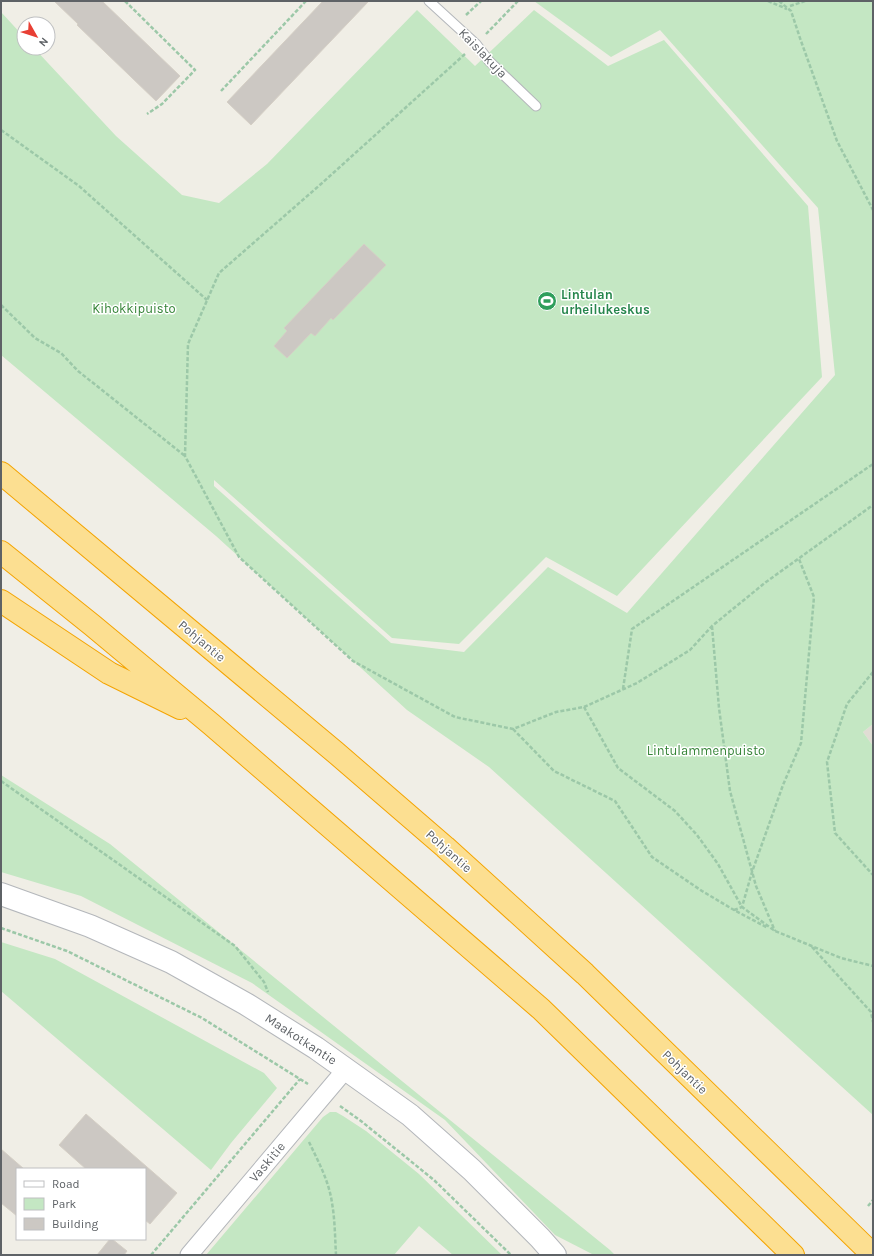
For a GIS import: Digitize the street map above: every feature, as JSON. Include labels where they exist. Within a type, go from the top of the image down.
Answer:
[{"type":"highway","name":"Pohjantie","points":[[1,473],[335,752],[445,847],[585,974],[873,1255]]},
{"type":"highway","points":[[1,552],[211,724],[541,1009],[793,1255]]},
{"type":"highway","points":[[1,601],[108,673],[211,724]]},
{"type":"street","name":"Maakotkantie","points":[[1,894],[90,926],[171,962],[270,1019],[316,1048],[410,1115],[472,1170],[555,1255]]},
{"type":"street","name":"Vaskitie","points":[[189,1255],[346,1069]]},
{"type":"lane","name":"Kaislakuja","points":[[429,1],[476,44],[489,61],[536,106]]},
{"type":"path","points":[[125,1],[195,70],[162,104],[147,114]]},
{"type":"path","points":[[221,91],[306,1]]},
{"type":"path","points":[[455,25],[481,1]]},
{"type":"path","points":[[185,456],[188,344],[219,273],[321,184],[476,44],[518,1]]},
{"type":"path","points":[[768,1],[791,11]]},
{"type":"path","points":[[779,1],[791,11]]},
{"type":"path","points":[[789,1],[801,41],[837,141],[873,210]]},
{"type":"path","points":[[790,6],[805,1]]},
{"type":"path","points":[[1,130],[79,186],[208,300]]},
{"type":"path","points":[[1,305],[35,338],[61,353],[78,371],[185,456],[239,557],[353,661],[455,717],[513,729],[556,712],[584,707],[637,683],[690,650],[712,626],[766,582],[873,505]]},
{"type":"path","points":[[623,690],[632,630],[873,464]]},
{"type":"path","points":[[742,907],[752,872],[783,786],[801,743],[814,597],[799,559]]},
{"type":"path","points":[[712,626],[719,708],[730,791],[756,886],[775,932]]},
{"type":"path","points":[[873,672],[847,704],[827,762],[835,833],[873,875]]},
{"type":"path","points":[[584,707],[618,768],[675,811],[697,835],[718,864],[742,907],[775,932]]},
{"type":"path","points":[[513,729],[554,771],[614,801],[652,857],[702,891],[775,932],[840,958],[873,966]]},
{"type":"path","points":[[1,781],[235,946],[264,982],[273,1007],[270,1019]]},
{"type":"path","points":[[734,910],[742,907]]},
{"type":"path","points":[[1,928],[67,951],[202,1018],[324,1094],[361,1121],[434,1180],[511,1255]]},
{"type":"path","points":[[812,946],[871,1012],[873,1022]]},
{"type":"path","points":[[151,1255],[300,1079]]},
{"type":"path","points":[[299,1124],[317,1158],[327,1183],[332,1202],[336,1255]]},
{"type":"path","points":[[868,1206],[873,1200]]},
{"type":"shaded area","points":[[873,724],[873,746],[863,732]]},
{"type":"green space","points":[[534,1],[873,1],[873,724],[863,732],[873,746],[873,1115],[489,767],[407,710],[216,536],[1,355],[1,12],[16,28],[16,56],[41,56],[116,136],[182,195],[219,203],[267,164],[417,10],[475,66],[534,10],[608,66],[664,40],[808,206],[822,377],[617,596],[546,557],[459,644],[392,638],[214,480],[214,486],[391,643],[464,652],[548,567],[627,613],[835,375],[818,208],[660,30],[611,57]]},
{"type":"green space","points":[[1,775],[110,844],[615,1255],[594,1255],[555,1235],[445,1120],[252,983],[81,896],[1,872]]},
{"type":"green space","points":[[1,942],[55,959],[264,1073],[277,1088],[231,1143],[211,1170],[1,991]]},
{"type":"green space","points":[[330,1112],[336,1112],[366,1131],[419,1174],[502,1255],[453,1255],[419,1226],[394,1255],[206,1255],[323,1117]]},
{"type":"building","points":[[54,1],[102,1],[180,76],[156,101]]},
{"type":"building","points":[[323,1],[368,2],[251,125],[227,102]]},
{"type":"building","points":[[364,244],[386,265],[333,320],[331,318],[315,336],[311,333],[287,358],[274,346],[287,331],[284,328]]},
{"type":"building","points":[[86,1114],[177,1193],[150,1224],[146,1221],[146,1168],[85,1168],[59,1145]]},
{"type":"building","points":[[1,1149],[23,1168],[16,1168],[16,1215],[1,1203]]},
{"type":"building","points":[[109,1240],[113,1240],[127,1251],[124,1255],[97,1255]]},
{"type":"place","name":"Lintulan urheilukeskus","points":[[547,301]]},
{"type":"park label","name":"Kihokkipuisto","points":[[134,308]]},
{"type":"park label","name":"Lintulammenpuisto","points":[[706,750]]}]
